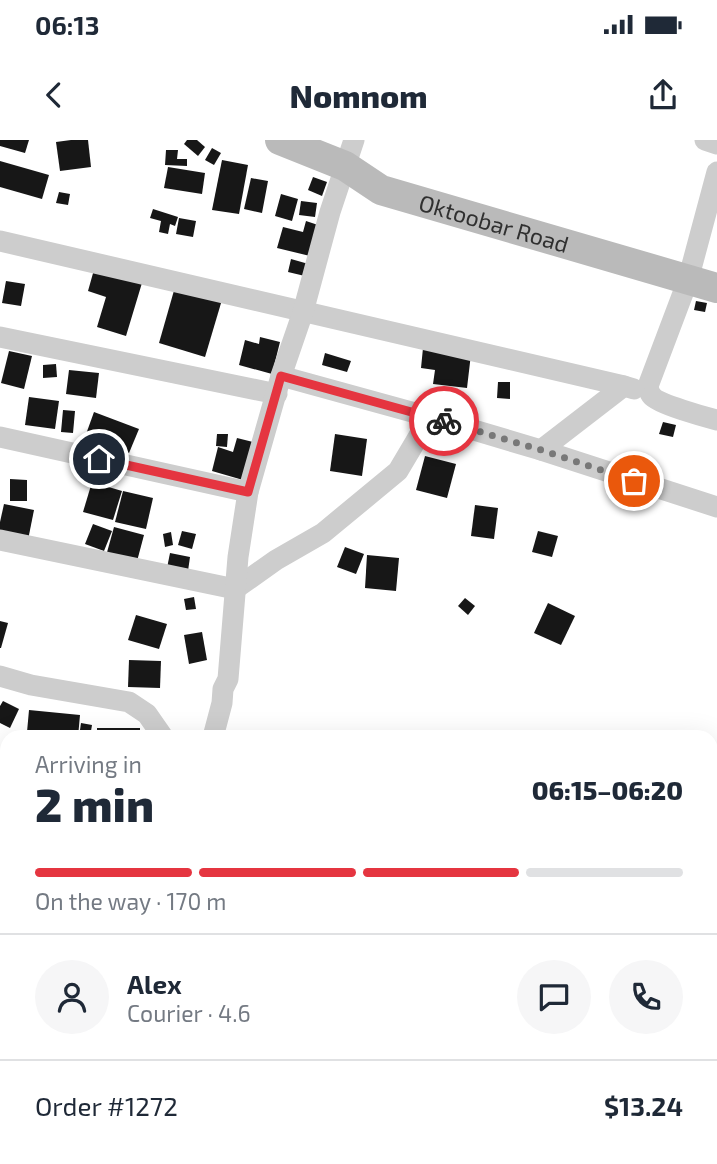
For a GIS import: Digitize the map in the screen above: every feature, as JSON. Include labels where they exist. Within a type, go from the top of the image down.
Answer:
[{"type":"street","name":"Oktoobar Road","points":[[280,140],[349,153],[381,190],[717,288]]},
{"type":"street","points":[[705,140],[717,144]]},
{"type":"street","points":[[215,730],[223,689],[228,680],[235,589],[248,492],[349,153]]},
{"type":"street","points":[[716,175],[688,280],[648,386],[653,398],[681,410],[717,420]]},
{"type":"street","points":[[0,241],[649,393]]},
{"type":"street","points":[[0,337],[279,385],[430,417],[717,507]]},
{"type":"street","points":[[541,450],[624,386]]},
{"type":"street","points":[[0,540],[235,589],[276,560],[324,533],[398,471],[430,417]]},
{"type":"street","points":[[0,437],[248,492]]},
{"type":"street","points":[[0,676],[31,685],[129,702],[147,714],[158,730]]},
{"type":"building","points":[[0,140],[29,140],[25,153],[0,146]]},
{"type":"building","points":[[88,140],[91,167],[60,171],[56,142]]},
{"type":"building","points":[[187,140],[197,140],[205,147],[198,156],[184,144]]},
{"type":"building","points":[[212,148],[221,153],[214,165],[205,160]]},
{"type":"building","points":[[166,150],[178,150],[177,159],[187,159],[187,166],[165,165]]},
{"type":"building","points":[[222,160],[248,165],[239,214],[212,210]]},
{"type":"building","points":[[0,161],[49,175],[42,199],[0,187]]},
{"type":"building","points":[[168,167],[205,173],[202,194],[164,188]]},
{"type":"building","points":[[313,177],[327,182],[322,196],[308,190]]},
{"type":"building","points":[[251,178],[268,181],[262,213],[244,209]]},
{"type":"building","points":[[59,192],[70,194],[68,205],[56,203]]},
{"type":"building","points":[[281,194],[298,199],[292,221],[275,216]]},
{"type":"building","points":[[301,201],[317,203],[315,217],[299,215]]},
{"type":"building","points":[[153,209],[178,217],[175,226],[170,224],[168,234],[159,232],[161,221],[150,218]]},
{"type":"building","points":[[179,218],[196,221],[193,237],[176,234]]},
{"type":"building","points":[[306,221],[318,225],[310,256],[277,248],[283,227],[303,232]]},
{"type":"building","points":[[97,259],[145,273],[126,336],[97,327],[106,297],[88,291]]},
{"type":"building","points":[[291,259],[312,265],[309,277],[288,272]]},
{"type":"building","points":[[177,280],[224,293],[205,357],[159,343]]},
{"type":"building","points":[[6,281],[25,284],[21,306],[2,303]]},
{"type":"building","points":[[696,301],[707,303],[705,312],[694,310]]},
{"type":"building","points":[[260,337],[280,342],[272,374],[239,365],[245,340],[259,344]]},
{"type":"building","points":[[423,348],[471,354],[467,388],[433,384],[435,370],[421,368]]},
{"type":"building","points":[[9,351],[32,356],[24,389],[1,383]]},
{"type":"building","points":[[325,353],[351,361],[347,372],[322,365]]},
{"type":"building","points":[[56,364],[57,377],[43,378],[43,365]]},
{"type":"building","points":[[69,370],[99,373],[96,398],[66,394]]},
{"type":"building","points":[[498,382],[510,382],[510,399],[497,398]]},
{"type":"building","points":[[29,397],[59,401],[55,429],[25,425]]},
{"type":"building","points":[[63,410],[75,411],[73,433],[61,432]]},
{"type":"building","points":[[94,412],[139,429],[129,453],[85,437]]},
{"type":"building","points":[[663,422],[676,425],[673,437],[659,434]]},
{"type":"building","points":[[217,434],[228,434],[227,447],[216,446]]},
{"type":"building","points":[[335,434],[367,439],[362,476],[330,471]]},
{"type":"building","points":[[237,438],[253,442],[243,480],[212,471],[218,447],[233,452]]},
{"type":"building","points":[[425,456],[456,464],[447,498],[416,490]]},
{"type":"building","points":[[10,479],[27,480],[27,501],[10,501]]},
{"type":"building","points":[[92,482],[122,491],[113,520],[83,512]]},
{"type":"building","points":[[123,491],[153,498],[146,529],[115,522]]},
{"type":"building","points":[[4,504],[34,510],[28,540],[0,534]]},
{"type":"building","points":[[475,505],[498,508],[494,539],[471,536]]},
{"type":"building","points":[[93,524],[112,531],[104,551],[85,544]]},
{"type":"building","points":[[114,527],[144,535],[136,565],[106,556]]},
{"type":"building","points":[[182,531],[196,534],[192,549],[178,545]]},
{"type":"building","points":[[538,531],[558,536],[552,557],[532,552]]},
{"type":"building","points":[[171,532],[173,545],[165,547],[163,534]]},
{"type":"building","points":[[345,547],[364,554],[356,574],[337,567]]},
{"type":"building","points":[[170,553],[190,557],[188,571],[167,568]]},
{"type":"building","points":[[367,555],[399,558],[396,591],[365,588]]},
{"type":"building","points":[[194,597],[196,609],[186,610],[184,599]]},
{"type":"building","points":[[465,598],[475,606],[468,615],[458,606]]},
{"type":"building","points":[[548,603],[575,616],[561,645],[534,633]]},
{"type":"building","points":[[136,615],[167,624],[159,649],[128,640]]},
{"type":"building","points":[[0,621],[8,623],[1,648],[0,648]]},
{"type":"building","points":[[202,632],[207,660],[189,664],[184,635]]},
{"type":"building","points":[[129,660],[161,661],[160,688],[128,687]]},
{"type":"building","points":[[3,701],[19,709],[10,728],[0,723],[0,706]]},
{"type":"building","points":[[29,710],[80,715],[79,730],[27,730]]},
{"type":"building","points":[[81,723],[92,725],[91,730],[80,730]]},
{"type":"building","points":[[97,728],[140,728],[140,730]]},
{"type":"way so far","points":[[444,421],[634,481]]},
{"type":"route","points":[[99,459],[248,492],[281,376],[444,421]]}]
